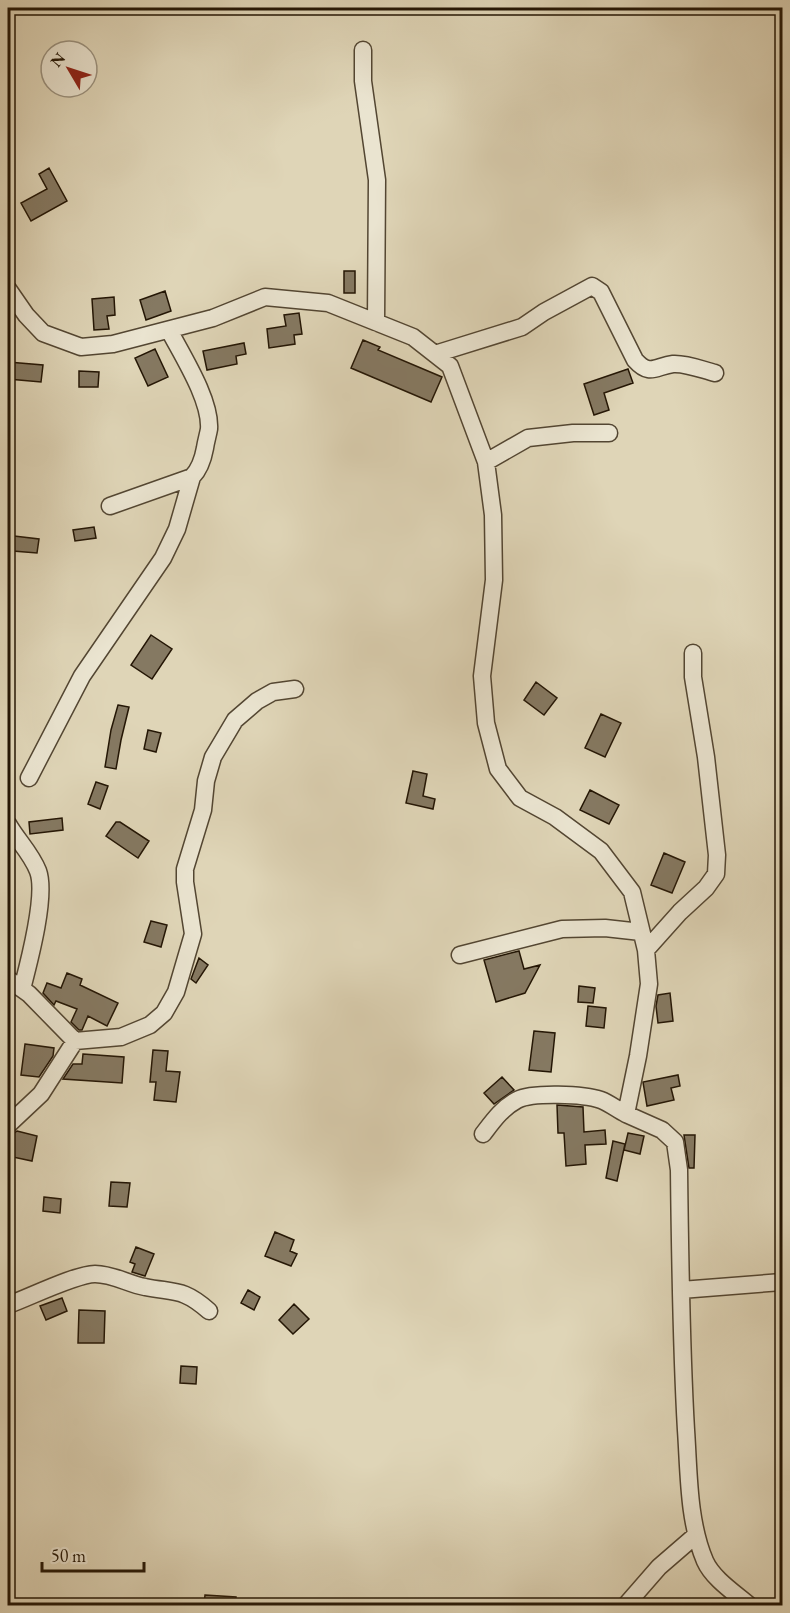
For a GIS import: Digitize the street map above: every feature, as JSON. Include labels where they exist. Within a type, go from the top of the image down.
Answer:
[{"type":"street","points":[[363,50],[363,81],[377,180],[376,322]]},
{"type":"street","points":[[435,354],[522,327],[544,312],[592,286],[602,292],[635,360],[641,366],[650,370],[675,364],[715,373]]},
{"type":"street","points":[[8,290],[26,315],[43,333],[81,346],[113,344],[169,330],[213,318],[265,297],[328,303],[413,337],[450,366],[486,462],[493,515],[494,580],[482,676],[486,723],[498,769],[520,798],[555,817],[601,851],[632,892],[646,950],[649,984],[626,1114]]},
{"type":"street","points":[[110,506],[192,477],[203,459],[209,427],[208,418],[195,378],[169,330]]},
{"type":"street","points":[[486,462],[528,438],[573,433],[609,433]]},
{"type":"street","points":[[29,778],[82,676],[163,558],[177,529],[192,477]]},
{"type":"street","points":[[646,950],[680,912],[706,888],[716,874],[717,855],[706,758],[693,677],[693,653]]},
{"type":"street","points":[[75,1041],[121,1036],[150,1025],[164,1013],[176,992],[193,934],[185,869],[203,810],[206,781],[213,757],[235,720],[273,692],[295,689]]},
{"type":"street","points":[[8,824],[25,847],[39,872],[38,913],[22,989]]},
{"type":"street","points":[[460,955],[487,950],[562,929],[605,928],[641,932]]},
{"type":"street","points":[[8,979],[22,989],[75,1041]]},
{"type":"street","points":[[8,1125],[41,1094],[75,1041]]},
{"type":"street","points":[[483,1134],[499,1113],[519,1099],[578,1095],[602,1100],[662,1130],[675,1142],[680,1170],[683,1381],[689,1483],[696,1534],[705,1563],[722,1582],[750,1605]]},
{"type":"street","points":[[8,1305],[77,1278],[94,1274],[109,1276],[144,1287],[177,1291],[197,1301],[209,1311]]},
{"type":"street","points":[[681,1290],[783,1282]]},
{"type":"street","points":[[625,1605],[659,1567],[696,1534]]},
{"type":"building","points":[[49,168],[67,201],[31,221],[21,203],[47,189],[39,174]]},
{"type":"building","points":[[344,271],[355,271],[355,293],[344,293]]},
{"type":"building","points":[[165,291],[171,311],[146,320],[140,300]]},
{"type":"building","points":[[114,297],[115,315],[107,316],[109,329],[94,330],[92,299]]},
{"type":"building","points":[[299,313],[302,334],[294,335],[295,344],[269,348],[267,329],[286,326],[284,315]]},
{"type":"building","points":[[363,340],[380,347],[378,350],[442,377],[431,402],[351,368]]},
{"type":"building","points":[[244,343],[246,354],[236,356],[237,364],[207,370],[203,351]]},
{"type":"building","points":[[155,349],[168,377],[148,386],[135,358]]},
{"type":"building","points":[[8,362],[43,365],[41,382],[8,379]]},
{"type":"building","points":[[628,369],[633,383],[604,393],[609,410],[594,415],[584,384]]},
{"type":"building","points":[[79,371],[99,372],[98,387],[79,387]]},
{"type":"building","points":[[94,527],[96,538],[75,541],[73,530]]},
{"type":"building","points":[[14,536],[39,539],[37,553],[13,551]]},
{"type":"building","points":[[151,635],[172,649],[152,679],[131,665]]},
{"type":"building","points":[[536,682],[557,698],[544,715],[524,700]]},
{"type":"building","points":[[118,705],[129,707],[116,769],[105,767]]},
{"type":"building","points":[[601,714],[621,723],[605,757],[585,748]]},
{"type":"building","points":[[148,730],[161,733],[156,752],[144,749]]},
{"type":"building","points":[[413,771],[427,774],[423,796],[435,799],[433,809],[406,803]]},
{"type":"building","points":[[96,782],[108,786],[100,809],[88,804]]},
{"type":"building","points":[[590,790],[619,805],[609,824],[580,810]]},
{"type":"building","points":[[62,818],[63,830],[30,834],[29,822]]},
{"type":"building","points":[[116,822],[120,822],[149,841],[138,858],[106,836]]},
{"type":"building","points":[[664,853],[685,862],[672,893],[651,885]]},
{"type":"building","points":[[151,921],[167,925],[161,947],[144,942]]},
{"type":"building","points":[[519,951],[524,969],[540,965],[525,993],[496,1002],[484,960]]},
{"type":"building","points":[[199,958],[208,965],[196,983],[191,979]]},
{"type":"building","points":[[67,973],[82,979],[80,985],[118,1003],[107,1026],[88,1016],[82,1030],[79,1030],[71,1022],[77,1009],[56,1001],[54,1005],[43,993],[47,983],[61,988]]},
{"type":"building","points":[[579,986],[595,988],[593,1003],[578,1002]]},
{"type":"building","points":[[670,993],[673,1021],[658,1023],[656,1006],[658,995]]},
{"type":"building","points":[[588,1006],[606,1008],[604,1028],[586,1026]]},
{"type":"building","points":[[534,1031],[555,1033],[551,1072],[529,1070]]},
{"type":"building","points":[[25,1044],[54,1048],[53,1056],[39,1077],[21,1075]]},
{"type":"building","points":[[153,1050],[168,1051],[166,1071],[180,1072],[176,1102],[154,1100],[156,1082],[150,1082]]},
{"type":"building","points":[[83,1054],[124,1057],[122,1083],[63,1079],[73,1064],[82,1064]]},
{"type":"building","points":[[678,1075],[680,1086],[671,1088],[674,1100],[647,1106],[643,1082]]},
{"type":"building","points":[[502,1077],[514,1090],[494,1104],[484,1093]]},
{"type":"building","points":[[557,1105],[583,1107],[584,1132],[605,1130],[606,1144],[585,1145],[586,1164],[566,1166],[564,1133],[558,1133]]},
{"type":"building","points":[[17,1131],[37,1136],[32,1161],[8,1156],[8,1138]]},
{"type":"building","points":[[628,1133],[644,1136],[640,1154],[624,1150]]},
{"type":"building","points":[[684,1135],[695,1135],[694,1168],[689,1168]]},
{"type":"building","points":[[613,1141],[625,1144],[617,1181],[606,1178]]},
{"type":"building","points":[[111,1182],[130,1183],[127,1207],[109,1206]]},
{"type":"building","points":[[44,1197],[61,1199],[60,1213],[43,1211]]},
{"type":"building","points":[[275,1232],[294,1240],[290,1251],[297,1254],[291,1266],[265,1256]]},
{"type":"building","points":[[136,1247],[154,1254],[145,1276],[132,1272],[135,1264],[130,1262]]},
{"type":"building","points":[[248,1290],[260,1297],[254,1310],[241,1303]]},
{"type":"building","points":[[62,1298],[67,1311],[46,1320],[40,1306]]},
{"type":"building","points":[[294,1304],[309,1319],[293,1334],[279,1320]]},
{"type":"building","points":[[79,1310],[105,1311],[104,1343],[78,1343]]},
{"type":"building","points":[[181,1366],[197,1367],[196,1384],[180,1383]]},
{"type":"building","points":[[205,1595],[236,1597],[236,1605],[204,1605]]}]
